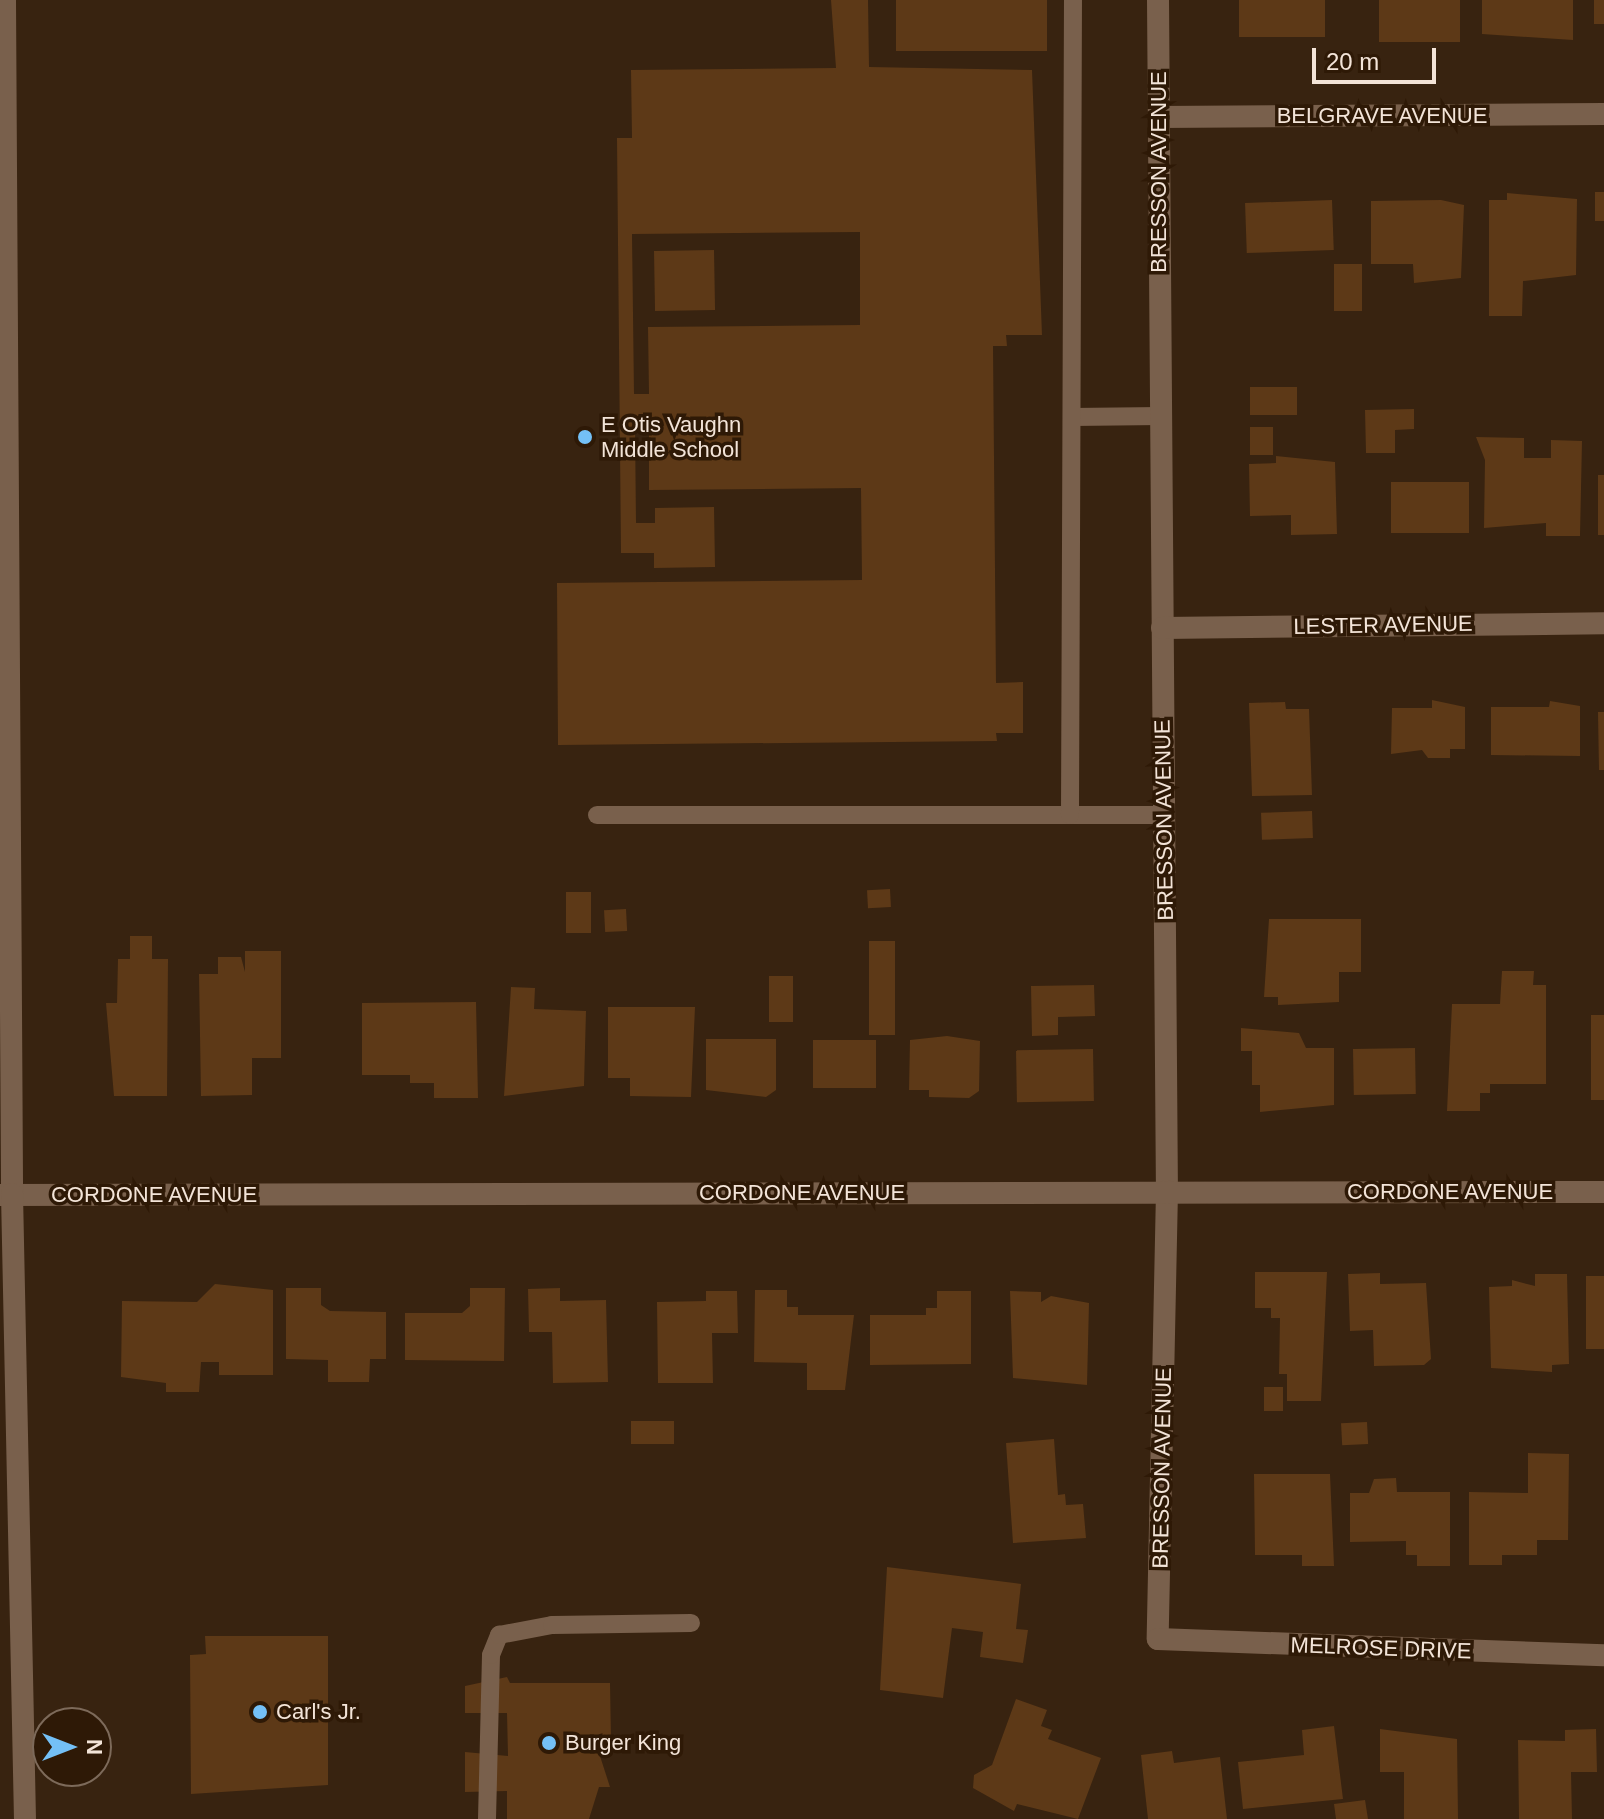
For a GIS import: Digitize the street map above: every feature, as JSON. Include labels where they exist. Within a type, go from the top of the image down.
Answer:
[{"type":"street","points":[[5,0],[6,1195],[25,1819]]},
{"type":"street","name":"BRESSON AVENUE","points":[[1158,0],[1167,1191],[1158,1639]]},
{"type":"street","name":"BELGRAVE AVENUE","points":[[1159,117],[1604,114]]},
{"type":"street","name":"LESTER AVENUE","points":[[1162,628],[1604,623]]},
{"type":"street","name":"CORDONE AVENUE","points":[[6,1195],[1604,1192]]},
{"type":"street","name":"MELROSE DRIVE","points":[[1158,1639],[1604,1655]]},
{"type":"lane","points":[[1070,815],[1073,0]]},
{"type":"lane","points":[[1072,417],[1161,416]]},
{"type":"lane","points":[[597,815],[1164,815]]},
{"type":"lane","points":[[487,1819],[491,1655],[499,1635],[552,1625],[691,1623]]},
{"type":"building","points":[[831,0],[868,0],[869,67],[1032,70],[1042,335],[1006,335],[1007,346],[993,346],[996,683],[1023,682],[1023,733],[996,733],[997,741],[558,745],[557,583],[862,580],[861,488],[649,490],[649,425],[635,425],[636,523],[655,523],[655,508],[714,507],[715,567],[654,568],[654,553],[621,553],[617,138],[632,138],[631,70],[836,68]],"holes":[[[860,232],[860,325],[648,327],[649,394],[634,394],[632,234]]]},
{"type":"building","points":[[896,0],[1047,0],[1047,51],[896,51]]},
{"type":"building","points":[[1239,0],[1325,0],[1325,37],[1239,37]]},
{"type":"building","points":[[1379,0],[1460,0],[1460,42],[1379,42]]},
{"type":"building","points":[[1482,0],[1573,0],[1573,40],[1482,34]]},
{"type":"building","points":[[1594,0],[1604,0],[1604,24],[1594,24]]},
{"type":"building","points":[[1595,192],[1604,192],[1604,221],[1595,221]]},
{"type":"building","points":[[1507,193],[1577,199],[1576,275],[1523,281],[1522,316],[1489,316],[1489,200],[1507,200]]},
{"type":"building","points":[[1332,200],[1334,250],[1247,253],[1245,203]]},
{"type":"building","points":[[1441,200],[1464,205],[1461,278],[1414,283],[1413,264],[1371,264],[1371,201]]},
{"type":"building","points":[[714,250],[715,310],[655,311],[654,251]]},
{"type":"building","points":[[1334,264],[1362,264],[1362,311],[1334,311]]},
{"type":"building","points":[[1250,387],[1297,387],[1297,415],[1250,415]]},
{"type":"building","points":[[1414,409],[1414,429],[1395,430],[1395,453],[1366,453],[1365,410]]},
{"type":"building","points":[[1250,427],[1273,427],[1273,455],[1250,455]]},
{"type":"building","points":[[1476,437],[1524,438],[1524,458],[1551,458],[1551,440],[1582,441],[1580,536],[1546,536],[1546,523],[1484,528],[1485,460]]},
{"type":"building","points":[[1276,456],[1335,462],[1337,534],[1291,535],[1291,515],[1250,516],[1249,464],[1276,463]]},
{"type":"building","points":[[1598,475],[1604,475],[1604,535],[1598,535]]},
{"type":"building","points":[[1391,482],[1469,482],[1469,533],[1391,533]]},
{"type":"building","points":[[1432,700],[1465,707],[1465,749],[1450,749],[1450,758],[1428,758],[1422,750],[1391,754],[1392,708],[1432,708]]},
{"type":"building","points":[[1550,701],[1580,706],[1580,756],[1491,755],[1491,707],[1549,707]]},
{"type":"building","points":[[1285,702],[1286,709],[1309,709],[1312,795],[1252,796],[1249,703]]},
{"type":"building","points":[[1598,712],[1604,712],[1604,770],[1599,770]]},
{"type":"building","points":[[1312,811],[1313,838],[1262,840],[1261,813]]},
{"type":"building","points":[[890,889],[891,907],[868,908],[867,890]]},
{"type":"building","points":[[566,892],[591,892],[591,933],[566,933]]},
{"type":"building","points":[[626,909],[627,931],[605,932],[604,910]]},
{"type":"building","points":[[1269,919],[1361,919],[1361,972],[1339,972],[1339,1002],[1278,1005],[1278,997],[1264,997]]},
{"type":"building","points":[[130,936],[152,936],[152,959],[168,959],[167,1096],[114,1096],[106,1003],[117,1003],[118,959],[130,959]]},
{"type":"building","points":[[869,941],[895,941],[895,1035],[869,1035]]},
{"type":"building","points":[[245,951],[281,951],[281,1058],[252,1058],[252,1095],[201,1096],[199,974],[218,974],[218,957],[241,957],[245,972]]},
{"type":"building","points":[[1502,971],[1534,971],[1533,985],[1546,985],[1546,1084],[1490,1084],[1490,1093],[1480,1093],[1480,1111],[1447,1111],[1452,1004],[1500,1004]]},
{"type":"building","points":[[769,976],[793,976],[793,1022],[769,1022]]},
{"type":"building","points":[[1094,985],[1095,1016],[1058,1017],[1058,1035],[1032,1036],[1031,986]]},
{"type":"building","points":[[511,987],[535,988],[534,1009],[586,1011],[584,1086],[504,1096]]},
{"type":"building","points":[[476,1002],[478,1098],[434,1098],[434,1083],[410,1083],[410,1075],[362,1075],[362,1003]]},
{"type":"building","points":[[608,1007],[695,1007],[691,1097],[630,1096],[630,1078],[608,1078]]},
{"type":"building","points":[[1591,1015],[1604,1015],[1604,1100],[1591,1100]]},
{"type":"building","points":[[1241,1028],[1299,1033],[1306,1048],[1334,1048],[1334,1105],[1260,1112],[1260,1085],[1252,1085],[1252,1051],[1241,1051]]},
{"type":"building","points":[[947,1036],[980,1041],[979,1091],[969,1098],[929,1097],[929,1090],[909,1090],[910,1040]]},
{"type":"building","points":[[706,1039],[776,1039],[776,1090],[766,1097],[706,1090]]},
{"type":"building","points":[[813,1040],[876,1040],[876,1088],[813,1088]]},
{"type":"building","points":[[1415,1048],[1416,1094],[1354,1095],[1353,1049]]},
{"type":"building","points":[[1093,1049],[1094,1101],[1017,1102],[1016,1050]]},
{"type":"building","points":[[1255,1272],[1327,1272],[1321,1401],[1287,1401],[1287,1374],[1279,1374],[1280,1318],[1271,1318],[1271,1308],[1255,1308]]},
{"type":"building","points":[[1380,1273],[1380,1284],[1426,1283],[1431,1359],[1424,1365],[1374,1366],[1373,1330],[1350,1331],[1348,1274]]},
{"type":"building","points":[[1535,1274],[1567,1274],[1569,1364],[1552,1365],[1552,1372],[1491,1368],[1489,1287],[1512,1286],[1512,1280],[1535,1286]]},
{"type":"building","points":[[1586,1276],[1604,1276],[1604,1349],[1586,1349]]},
{"type":"building","points":[[215,1284],[273,1290],[273,1375],[219,1375],[219,1362],[201,1362],[199,1392],[166,1392],[166,1383],[121,1377],[122,1301],[197,1302]]},
{"type":"building","points":[[286,1288],[321,1288],[321,1305],[330,1311],[386,1312],[386,1359],[370,1359],[369,1382],[328,1382],[328,1360],[286,1359]]},
{"type":"building","points":[[470,1288],[505,1288],[504,1361],[405,1360],[405,1313],[462,1313],[470,1306]]},
{"type":"building","points":[[560,1288],[560,1301],[606,1300],[608,1382],[553,1383],[552,1332],[529,1332],[528,1289]]},
{"type":"building","points":[[755,1290],[787,1290],[787,1307],[798,1307],[798,1315],[854,1315],[845,1390],[807,1390],[807,1363],[754,1362]]},
{"type":"building","points":[[706,1291],[737,1291],[738,1333],[712,1333],[713,1383],[658,1383],[657,1302],[706,1301]]},
{"type":"building","points":[[937,1291],[971,1291],[971,1364],[870,1365],[870,1315],[926,1315],[926,1308],[937,1308]]},
{"type":"building","points":[[1010,1291],[1041,1292],[1041,1302],[1051,1296],[1089,1303],[1087,1385],[1013,1378]]},
{"type":"building","points":[[1264,1387],[1283,1387],[1283,1411],[1264,1411]]},
{"type":"building","points":[[631,1421],[674,1421],[674,1444],[631,1444]]},
{"type":"building","points":[[1367,1422],[1368,1444],[1342,1445],[1341,1423]]},
{"type":"building","points":[[1054,1439],[1058,1495],[1065,1494],[1066,1505],[1083,1504],[1086,1538],[1013,1543],[1006,1443]]},
{"type":"building","points":[[1528,1453],[1569,1454],[1568,1540],[1537,1540],[1537,1555],[1502,1555],[1502,1565],[1469,1565],[1469,1492],[1528,1493]]},
{"type":"building","points":[[1254,1474],[1330,1474],[1334,1566],[1302,1566],[1302,1555],[1255,1555]]},
{"type":"building","points":[[1396,1478],[1397,1492],[1450,1492],[1450,1566],[1417,1566],[1417,1555],[1406,1555],[1406,1541],[1350,1542],[1350,1493],[1369,1493],[1374,1479]]},
{"type":"building","points":[[887,1567],[1021,1584],[1016,1629],[1028,1630],[1023,1663],[980,1657],[983,1632],[952,1628],[943,1698],[880,1690]]},
{"type":"building","points":[[205,1636],[328,1636],[328,1785],[191,1794],[190,1655],[206,1654]]},
{"type":"building","points":[[507,1677],[510,1683],[610,1683],[611,1741],[600,1756],[610,1787],[599,1787],[589,1819],[507,1819],[507,1791],[465,1792],[465,1752],[508,1756],[507,1713],[465,1713],[465,1686]]},
{"type":"building","points":[[1016,1699],[1047,1710],[1041,1726],[1052,1730],[1048,1739],[1101,1758],[1078,1819],[1017,1804],[1014,1811],[973,1788],[974,1775],[992,1765]]},
{"type":"building","points":[[1334,1726],[1343,1799],[1243,1809],[1238,1762],[1304,1755],[1302,1730]]},
{"type":"building","points":[[1380,1729],[1457,1739],[1458,1819],[1404,1819],[1404,1772],[1380,1772]]},
{"type":"building","points":[[1596,1729],[1597,1772],[1571,1772],[1572,1819],[1519,1819],[1518,1740],[1565,1741],[1565,1730]]},
{"type":"building","points":[[1172,1751],[1174,1763],[1220,1757],[1227,1819],[1148,1819],[1141,1755]]},
{"type":"building","points":[[1365,1800],[1368,1819],[1336,1819],[1334,1804]]},
{"type":"place","name":"E Otis Vaughn Middle School","points":[[585,437]]},
{"type":"place","name":"Carl's Jr.","points":[[260,1712]]},
{"type":"place","name":"Burger King","points":[[549,1743]]}]
